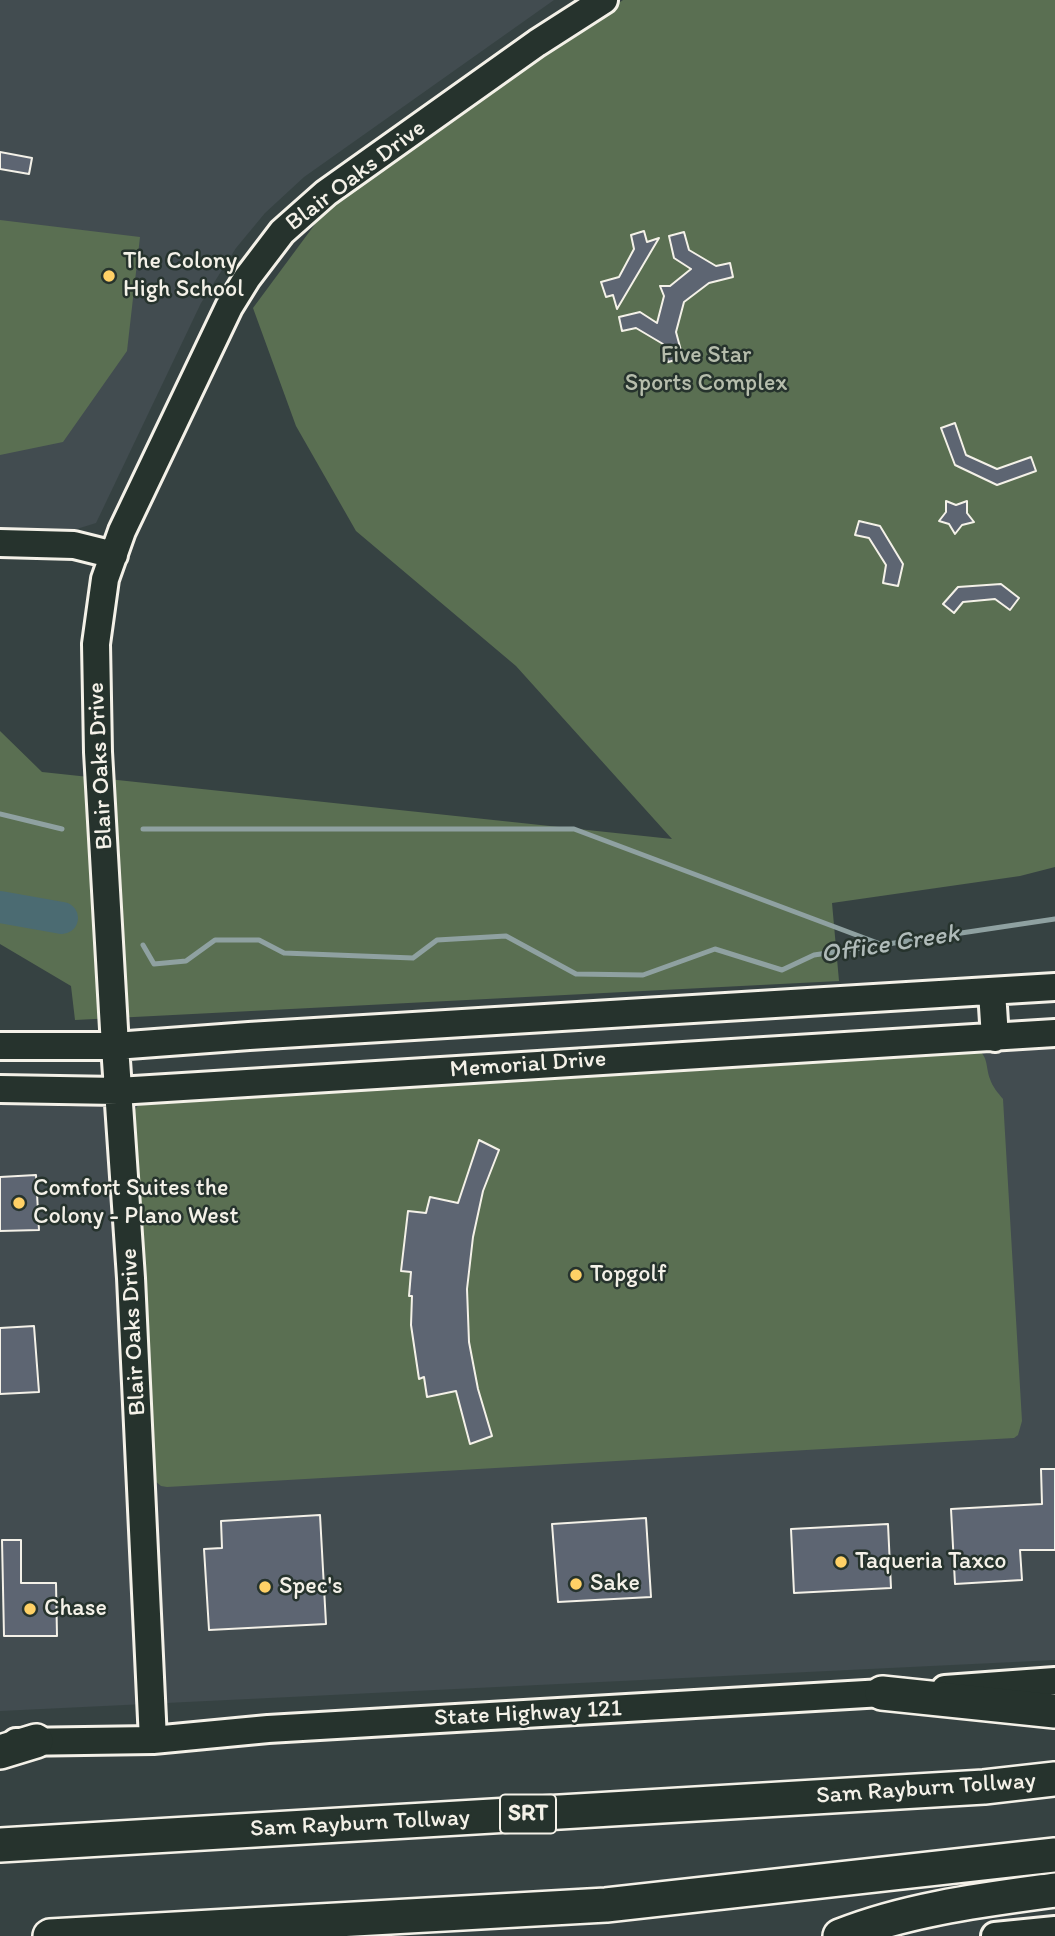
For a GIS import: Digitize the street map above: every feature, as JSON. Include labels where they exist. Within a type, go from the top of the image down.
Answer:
[{"type":"highway","points":[[882,1693],[1055,1711]]},
{"type":"highway","points":[[0,1752],[36,1741]]},
{"type":"highway","name":"Sam Rayburn Tollway","points":[[0,1845],[984,1787],[1055,1779]]},
{"type":"highway","points":[[50,1936],[606,1905],[1055,1855]]},
{"type":"highway","points":[[839,1936],[877,1921],[984,1900],[1055,1890]]},
{"type":"street","name":"Blair Oaks Drive","points":[[153,1740],[144,1504],[114,1046],[96,679],[96,644],[105,579],[134,506],[229,307],[282,232],[326,193],[537,43],[604,0]]},
{"type":"street","points":[[0,543],[74,545],[114,555]]},
{"type":"street","name":"Memorial Drive","points":[[0,1046],[114,1046],[1055,987]]},
{"type":"street","points":[[992,991],[995,1038]]},
{"type":"street","points":[[496,1021],[501,1067]]},
{"type":"street","name":"Memorial Drive","points":[[0,1089],[118,1091],[1055,1033]]},
{"type":"street","name":"State Highway 121","points":[[0,1743],[153,1740],[281,1728],[1055,1681]]},
{"type":"street","points":[[995,1936],[1055,1930]]},
{"type":"shaded area","name":"The Colony High School","points":[[0,0],[554,0],[304,177],[265,213],[236,248],[201,303],[96,523],[70,531],[0,531]]},
{"type":"shaded area","points":[[1055,1044],[1055,1660],[0,1711],[0,1102],[70,1107],[151,1098]]},
{"type":"green space","name":"Five Star Sports Complex","points":[[623,0],[1055,0],[1055,867],[1020,876],[832,903],[839,981],[75,1020],[71,986],[0,944],[0,731],[42,772],[672,839],[516,666],[356,531],[296,426],[253,308],[324,212]]},
{"type":"green space","points":[[0,220],[140,237],[127,351],[63,442],[0,455]]},
{"type":"green space","name":"Topgolf","points":[[974,1047],[984,1057],[991,1082],[1003,1099],[1022,1421],[1018,1435],[1014,1438],[167,1487],[154,1480],[132,1113],[145,1097]]},
{"type":"building","points":[[0,152],[32,158],[29,174],[0,169]]},
{"type":"building","points":[[644,231],[647,242],[659,238],[617,309],[613,295],[606,297],[601,282],[619,277],[634,249],[631,235]]},
{"type":"building","points":[[684,232],[689,250],[716,266],[730,263],[733,277],[709,283],[684,302],[676,332],[683,358],[668,362],[663,344],[636,328],[622,331],[619,317],[640,312],[657,323],[664,296],[660,286],[670,286],[691,269],[674,258],[669,236]]},
{"type":"building","points":[[955,423],[966,455],[997,469],[1031,457],[1036,471],[997,485],[955,465],[941,428]]},
{"type":"building","points":[[946,501],[956,505],[967,501],[967,513],[974,522],[962,525],[955,534],[949,524],[939,521],[946,512]]},
{"type":"building","points":[[859,521],[880,526],[903,564],[898,586],[883,583],[886,565],[869,538],[855,535]]},
{"type":"building","points":[[1001,584],[1019,598],[1010,610],[995,599],[963,602],[954,613],[943,604],[958,587]]},
{"type":"building","points":[[479,1140],[499,1150],[483,1191],[473,1237],[467,1289],[469,1342],[478,1389],[492,1436],[470,1444],[456,1391],[427,1397],[424,1377],[419,1379],[411,1325],[411,1272],[401,1271],[408,1211],[426,1213],[430,1197],[458,1203]]},
{"type":"building","name":"Comfort Suites the Colony - Plano West","points":[[36,1175],[39,1230],[0,1231],[0,1177]]},
{"type":"building","points":[[34,1326],[39,1392],[0,1394],[0,1328]]},
{"type":"building","points":[[1041,1469],[1055,1469],[1055,1550],[1020,1550],[1022,1580],[955,1584],[951,1509],[1042,1504]]},
{"type":"building","name":"Spec's","points":[[320,1515],[326,1624],[209,1630],[204,1549],[222,1548],[221,1521]]},
{"type":"building","points":[[646,1518],[651,1597],[558,1602],[552,1524]]},
{"type":"building","points":[[888,1524],[891,1588],[794,1593],[791,1529]]},
{"type":"building","name":"Chase","points":[[2,1540],[21,1540],[21,1583],[56,1583],[57,1636],[4,1636]]},
{"type":"waterway","points":[[0,814],[62,829]]},
{"type":"waterway","points":[[143,829],[574,829],[883,945]]},
{"type":"waterway","name":"Office Creek","points":[[0,907],[62,918]]},
{"type":"waterway","name":"Office Creek","points":[[143,945],[154,964],[186,961],[215,940],[259,940],[284,953],[413,958],[437,940],[506,936],[576,974],[643,975],[715,949],[782,970],[814,955],[1055,919]]},
{"type":"place","name":"The Colony High School","points":[[109,276]]},
{"type":"place","name":"Comfort Suites the Colony - Plano West","points":[[19,1203]]},
{"type":"place","name":"Topgolf","points":[[576,1275]]},
{"type":"place","name":"Taqueria Taxco","points":[[841,1562]]},
{"type":"place","name":"Sake","points":[[576,1584]]},
{"type":"place","name":"Spec's","points":[[265,1587]]},
{"type":"place","name":"Chase","points":[[30,1609]]}]
